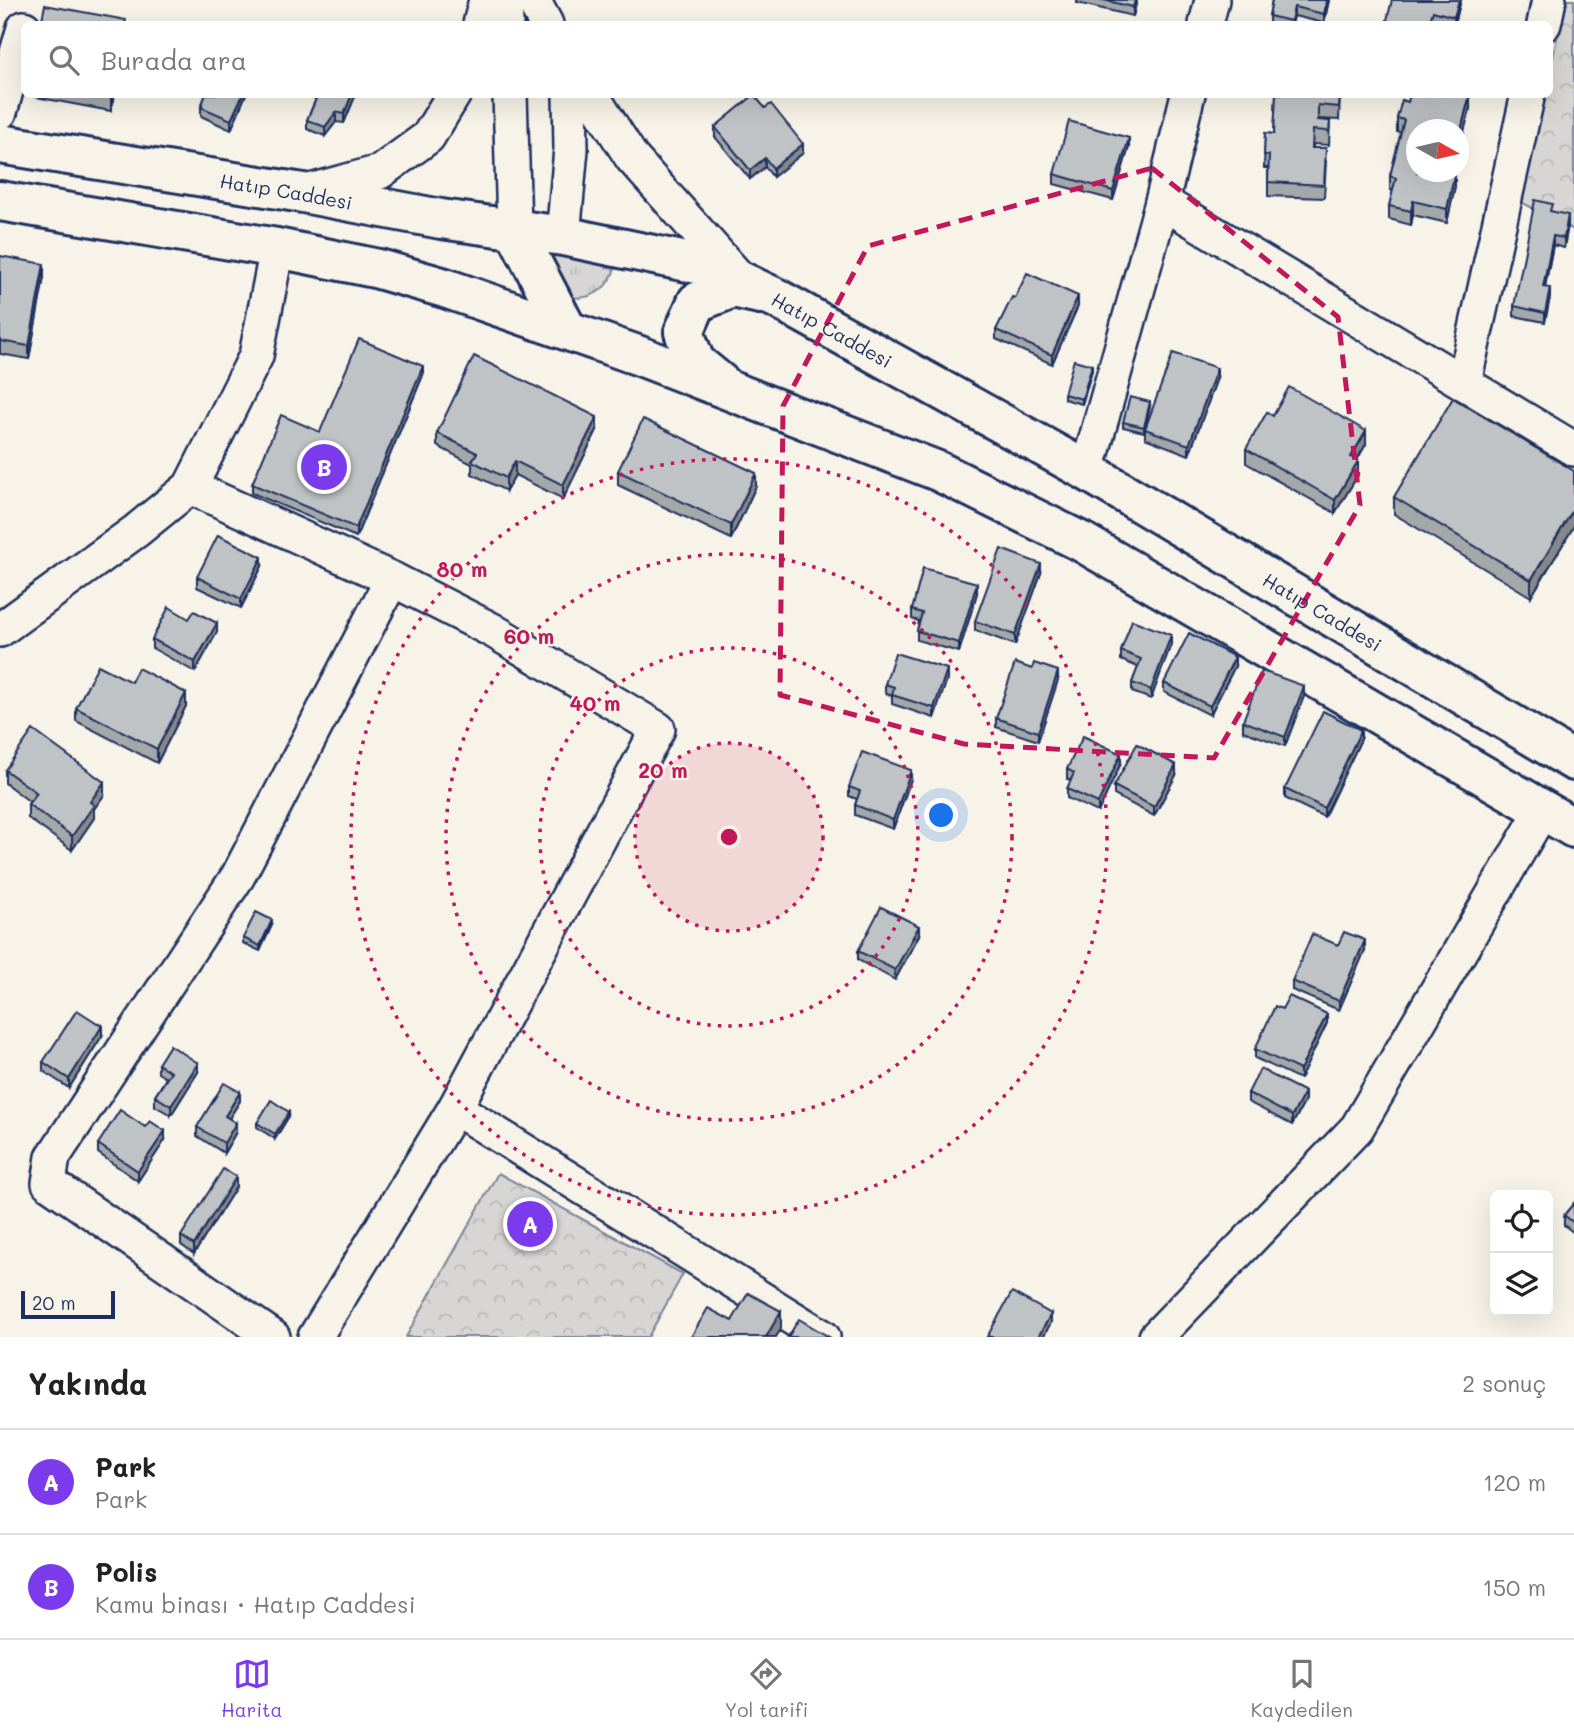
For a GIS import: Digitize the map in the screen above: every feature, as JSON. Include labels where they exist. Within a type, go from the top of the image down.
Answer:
[{"type":"main road","name":"Hatıp Caddesi","points":[[0,144],[303,193],[441,219],[564,236],[711,267],[776,298],[1087,471],[1574,761]]},
{"type":"main road","points":[[0,201],[277,248],[379,269],[445,288],[567,330],[938,471],[1082,542],[1558,819]]},
{"type":"main road","points":[[514,228],[567,330]]},
{"type":"main road","points":[[729,390],[695,362],[684,332],[698,302],[733,288],[776,298]]},
{"type":"street","points":[[27,21],[33,0]]},
{"type":"street","points":[[481,21],[486,0]]},
{"type":"street","points":[[505,0],[506,21]]},
{"type":"street","points":[[533,0],[545,21]]},
{"type":"street","points":[[1207,21],[1212,0]]},
{"type":"street","points":[[1545,21],[1549,0]]},
{"type":"street","points":[[0,111],[21,40]]},
{"type":"street","points":[[303,193],[380,172],[428,136],[452,98]]},
{"type":"street","points":[[510,98],[514,228]]},
{"type":"street","points":[[564,236],[571,149],[570,98]]},
{"type":"street","points":[[594,98],[632,158],[741,281]]},
{"type":"street","points":[[1087,471],[1162,202],[1187,98]]},
{"type":"street","points":[[1464,383],[1527,98]]},
{"type":"street","points":[[1162,202],[1574,449]]},
{"type":"street","points":[[0,630],[136,531],[190,487],[256,356],[277,248]]},
{"type":"street","points":[[190,487],[392,579],[492,630],[658,729],[455,1108],[315,1337]]},
{"type":"street","points":[[273,1337],[49,1183],[53,1157],[237,876],[392,579]]},
{"type":"street","points":[[1156,1337],[1357,1128],[1558,819]]},
{"type":"street","points":[[455,1108],[823,1337]]},
{"type":"highlighted area","points":[[1152,168],[1338,317],[1360,505],[1214,758],[964,744],[780,695],[783,406],[868,246]]},
{"type":"green space","points":[[1565,0],[1574,0],[1574,230],[1521,202],[1543,98],[1553,98],[1553,57]]},
{"type":"green space","points":[[583,219],[595,223],[616,266],[608,282],[597,292],[583,297],[566,297],[541,243],[570,220]]},
{"type":"green space","points":[[498,1173],[683,1274],[648,1337],[406,1337]]},
{"type":"building","points":[[1103,0],[1135,0],[1133,7]]},
{"type":"building","points":[[1272,0],[1327,0],[1324,14],[1294,7],[1291,21],[1269,16]]},
{"type":"building","points":[[1392,0],[1459,0],[1454,17],[1433,11],[1430,21],[1387,21]]},
{"type":"building","points":[[45,5],[126,20],[126,21],[42,21]]},
{"type":"building","points":[[204,98],[241,98],[231,120],[201,107]]},
{"type":"building","points":[[316,98],[350,98],[344,114],[336,112],[325,127],[307,120]]},
{"type":"building","points":[[750,98],[757,98],[765,108],[771,104],[803,144],[773,168],[765,158],[750,170],[715,127]]},
{"type":"building","points":[[1276,98],[1340,98],[1339,107],[1318,105],[1318,120],[1330,121],[1329,131],[1313,130],[1312,148],[1326,148],[1324,185],[1268,182],[1269,155],[1264,155],[1265,133],[1274,134]]},
{"type":"building","points":[[1409,98],[1469,98],[1464,119],[1406,119],[1406,182],[1453,182],[1447,209],[1413,201],[1411,211],[1389,206],[1396,178],[1390,176],[1404,120],[1397,118],[1402,100],[1408,102]]},
{"type":"building","points":[[1069,121],[1129,138],[1113,191],[1054,174]]},
{"type":"building","points":[[1535,200],[1552,204],[1550,211],[1568,215],[1564,238],[1553,236],[1543,287],[1550,288],[1545,313],[1514,306]]},
{"type":"building","points":[[0,256],[44,264],[29,346],[0,341]]},
{"type":"building","points":[[1027,273],[1078,296],[1052,355],[996,330]]},
{"type":"building","points":[[359,339],[423,366],[356,528],[252,484],[281,415],[320,432]]},
{"type":"building","points":[[1173,353],[1217,368],[1189,445],[1145,429]]},
{"type":"building","points":[[474,356],[597,417],[563,485],[515,461],[506,478],[472,461],[477,453],[437,433]]},
{"type":"building","points":[[1074,360],[1092,365],[1082,399],[1064,394]]},
{"type":"building","points":[[1289,387],[1366,431],[1351,457],[1358,461],[1335,500],[1246,449],[1267,412],[1273,416]]},
{"type":"building","points":[[1130,397],[1150,402],[1144,427],[1123,422]]},
{"type":"building","points":[[1453,398],[1574,471],[1574,508],[1531,580],[1394,497]]},
{"type":"building","points":[[643,419],[756,473],[731,525],[618,471]]},
{"type":"building","points":[[218,535],[262,557],[241,599],[197,577]]},
{"type":"building","points":[[1001,549],[1041,564],[1015,635],[975,621]]},
{"type":"building","points":[[923,568],[977,583],[959,643],[917,631],[922,613],[912,610]]},
{"type":"building","points":[[169,607],[189,619],[194,611],[217,623],[195,662],[152,639]]},
{"type":"building","points":[[1132,620],[1171,635],[1151,690],[1132,683],[1141,659],[1121,651]]},
{"type":"building","points":[[1189,633],[1235,657],[1210,706],[1164,683]]},
{"type":"building","points":[[895,653],[947,669],[934,708],[892,695],[894,687],[885,684]]},
{"type":"building","points":[[1015,663],[1032,669],[1034,663],[1058,671],[1038,732],[996,718]]},
{"type":"building","points":[[98,665],[131,682],[138,668],[186,693],[157,749],[76,708]]},
{"type":"building","points":[[1262,671],[1304,686],[1285,737],[1243,721]]},
{"type":"building","points":[[1323,711],[1361,730],[1324,808],[1285,789]]},
{"type":"building","points":[[33,730],[104,782],[90,802],[94,805],[72,836],[28,804],[37,793],[5,770]]},
{"type":"building","points":[[1083,736],[1121,754],[1098,803],[1067,789],[1074,773],[1067,769]]},
{"type":"building","points":[[1137,744],[1176,765],[1154,807],[1114,786]]},
{"type":"building","points":[[862,752],[911,770],[893,820],[855,805],[860,791],[849,787]]},
{"type":"building","points":[[881,907],[919,926],[895,970],[858,951]]},
{"type":"building","points":[[256,912],[272,920],[260,946],[243,938]]},
{"type":"building","points":[[1344,932],[1365,940],[1339,1001],[1292,981],[1312,934],[1338,945]]},
{"type":"building","points":[[1289,996],[1327,1014],[1300,1070],[1255,1049],[1275,1006],[1282,1009]]},
{"type":"building","points":[[77,1010],[102,1026],[69,1079],[43,1062]]},
{"type":"building","points":[[170,1045],[198,1063],[171,1106],[155,1096],[171,1072],[158,1064]]},
{"type":"building","points":[[1260,1069],[1305,1092],[1292,1116],[1248,1093]]},
{"type":"building","points":[[224,1083],[240,1092],[225,1116],[236,1123],[224,1143],[197,1127]]},
{"type":"building","points":[[271,1100],[289,1112],[275,1134],[257,1123]]},
{"type":"building","points":[[120,1110],[145,1127],[150,1121],[165,1131],[138,1171],[98,1144]]},
{"type":"building","points":[[223,1169],[236,1177],[194,1245],[181,1236]]},
{"type":"building","points":[[1574,1203],[1574,1223],[1564,1215]]},
{"type":"building","points":[[1012,1292],[1051,1314],[1038,1337],[987,1337]]},
{"type":"building","points":[[748,1293],[781,1311],[766,1337],[691,1337],[708,1308],[732,1321]]},
{"type":"building","points":[[799,1319],[829,1337],[788,1337]]},
{"type":"place","name":"Polis","points":[[324,467]]},
{"type":"place","name":"Park","points":[[530,1224]]}]
